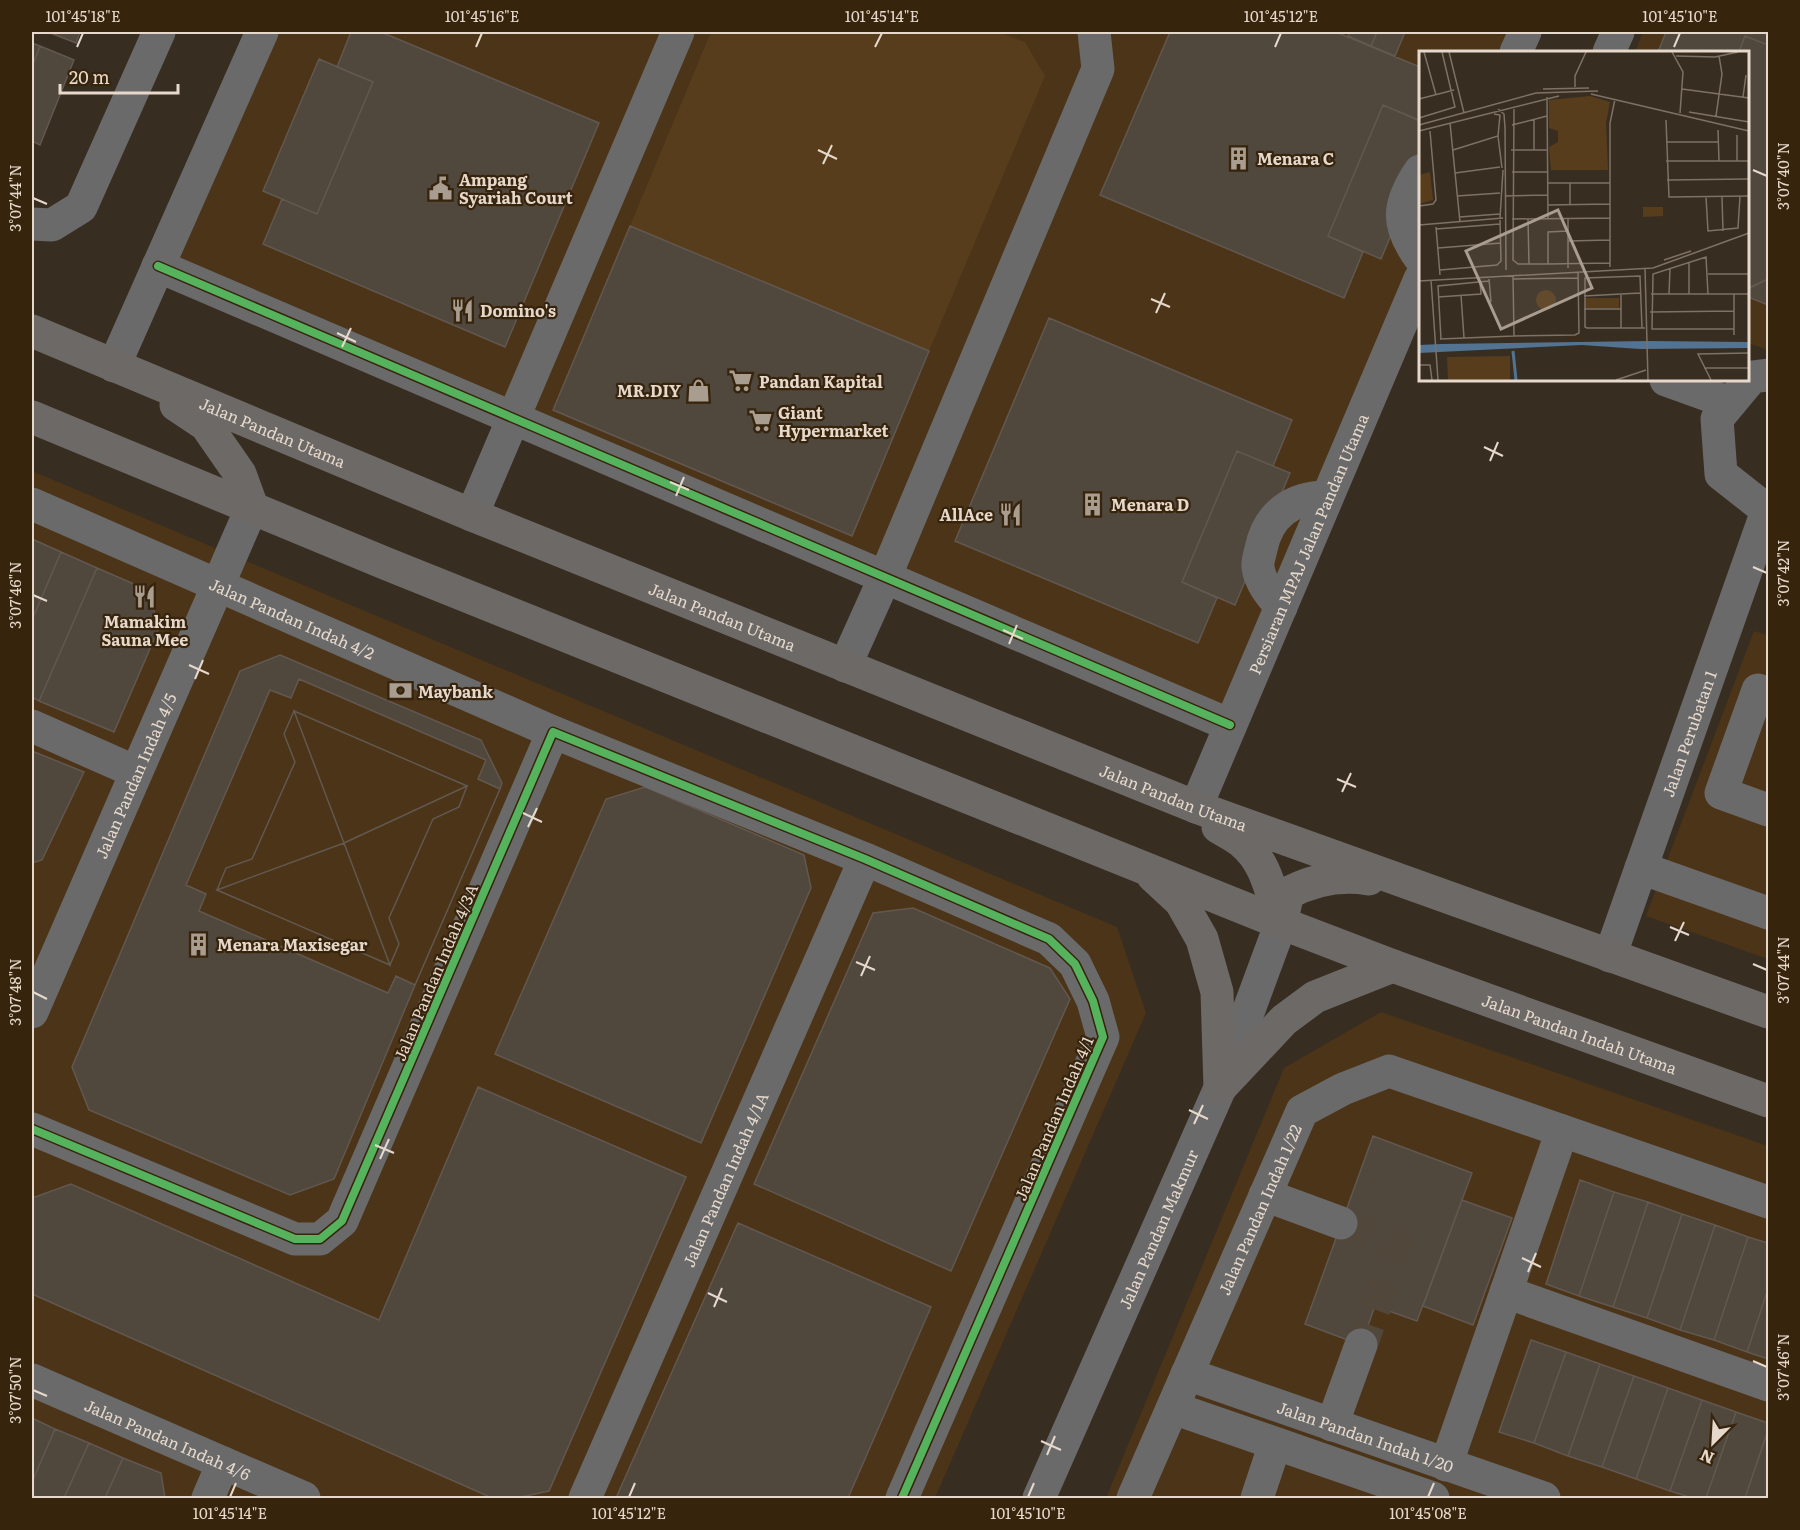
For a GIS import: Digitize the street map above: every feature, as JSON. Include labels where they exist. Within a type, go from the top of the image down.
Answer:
[{"type":"main road","name":"Jalan Pandan Utama","points":[[32,331],[472,515],[1162,794],[1419,888]]},
{"type":"main road","points":[[114,366],[206,425],[240,474],[252,507]]},
{"type":"main road","points":[[32,417],[387,564],[1393,966]]},
{"type":"main road","points":[[1162,794],[1242,841],[1255,855],[1266,871],[1268,885],[1281,923]]},
{"type":"main road","points":[[1130,861],[1157,879],[1181,902],[1202,939],[1217,992],[1220,1088]]},
{"type":"main road","points":[[1281,923],[1288,893],[1323,879],[1356,877],[1419,888],[1768,1012]]},
{"type":"main road","points":[[1220,1088],[1284,1020],[1315,997],[1393,966]]},
{"type":"main road","name":"Jalan Pandan Indah Utama","points":[[1393,966],[1768,1101]]},
{"type":"street","points":[[32,224],[52,225],[81,207],[159,32]]},
{"type":"street","points":[[114,366],[262,32]]},
{"type":"street","points":[[472,515],[678,32]]},
{"type":"street","points":[[845,666],[885,577],[1098,69],[1094,32]]},
{"type":"street","points":[[1516,51],[1525,32]]},
{"type":"street","points":[[1609,51],[1617,32]]},
{"type":"street","points":[[1419,172],[1408,189],[1401,220],[1409,243],[1419,257]]},
{"type":"street","points":[[159,266],[1230,725]]},
{"type":"street","name":"Persiaran MPAJ Jalan Pandan Utama","points":[[1196,807],[1419,281]]},
{"type":"street","points":[[1749,381],[1752,377],[1768,375]]},
{"type":"street","points":[[1669,381],[1730,403]]},
{"type":"street","points":[[1749,381],[1717,419],[1721,474],[1768,511]]},
{"type":"street","points":[[1281,607],[1266,588],[1258,566],[1264,535],[1284,508],[1312,497],[1327,497]]},
{"type":"street","name":"Jalan Pandan Indah 4/2","points":[[32,504],[553,732]]},
{"type":"street","name":"Jalan Pandan Indah 4/5","points":[[32,1012],[43,955],[136,772],[252,507]]},
{"type":"street","name":"Jalan Perubatan 1","points":[[1610,956],[1768,511]]},
{"type":"street","points":[[1768,693],[1758,690],[1721,793],[1768,810]]},
{"type":"street","points":[[32,726],[136,772]]},
{"type":"street","points":[[553,732],[865,859]]},
{"type":"street","name":"Jalan Pandan Indah 4/3A","points":[[32,1129],[296,1239],[320,1239],[342,1221],[553,732]]},
{"type":"street","name":"Jalan Pandan Indah 4/1A","points":[[585,1498],[865,859]]},
{"type":"street","name":"Jalan Pandan Indah 4/1","points":[[865,859],[1050,939],[1075,964],[1093,1000],[1103,1037],[902,1498]]},
{"type":"street","points":[[1641,868],[1768,913]]},
{"type":"street","name":"Jalan Pandan Makmur","points":[[1039,1498],[1220,1088],[1281,923]]},
{"type":"street","name":"Jalan Pandan Indah 1/22","points":[[1133,1498],[1302,1111],[1343,1089],[1389,1071],[1768,1202]]},
{"type":"street","points":[[1446,1464],[1562,1131]]},
{"type":"street","points":[[1265,1195],[1341,1223]]},
{"type":"street","points":[[1506,1292],[1768,1385]]},
{"type":"street","points":[[1332,1425],[1361,1345]]},
{"type":"street","name":"Jalan Pandan Indah 1/20","points":[[1187,1374],[1544,1498]]},
{"type":"street","name":"Jalan Pandan Indah 4/6","points":[[32,1380],[304,1498]]},
{"type":"street","points":[[1173,1408],[1432,1498]]},
{"type":"street","points":[[1257,1498],[1275,1444]]},
{"type":"street","points":[[208,1498],[223,1463]]},
{"type":"shaded area","points":[[279,32],[1509,32],[1500,51],[1419,51],[1419,242],[1222,706],[180,258]]},
{"type":"shaded area","points":[[711,32],[998,32],[1025,42],[1045,76],[929,351],[630,226]]},
{"type":"shaded area","points":[[1643,32],[1768,32],[1768,350],[1749,343],[1749,51],[1635,51]]},
{"type":"shaded area","points":[[32,471],[1117,927],[1146,1013],[935,1498],[32,1498]]},
{"type":"shaded area","points":[[1754,631],[1768,635],[1768,959],[1646,916]]},
{"type":"shaded area","points":[[1381,1012],[1768,1146],[1768,1498],[1106,1498],[1284,1068]]},
{"type":"building","points":[[48,32],[80,32],[76,43]]},
{"type":"building","points":[[351,32],[381,32],[599,123],[505,347],[263,244],[282,199],[317,214],[373,82],[337,67]]},
{"type":"building","name":"Menara C","points":[[1170,32],[1336,32],[1419,67],[1419,120],[1383,105],[1328,236],[1363,252],[1344,298],[1100,195]]},
{"type":"building","points":[[1350,32],[1377,32],[1371,46],[1348,36]]},
{"type":"building","points":[[1377,32],[1405,32],[1395,56],[1371,46]]},
{"type":"building","points":[[1666,32],[1768,32],[1768,45],[1745,36],[1739,51],[1658,51]]},
{"type":"building","points":[[1745,36],[1768,45],[1768,279],[1749,288],[1749,51],[1739,51]]},
{"type":"building","points":[[32,43],[40,46],[32,67]]},
{"type":"building","points":[[40,46],[74,60],[40,145],[32,141],[32,67]]},
{"type":"building","points":[[319,59],[373,82],[317,214],[263,191]]},
{"type":"building","points":[[1383,105],[1419,121],[1419,168],[1381,259],[1328,236]]},
{"type":"building","name":"Pandan Kapital","points":[[630,226],[929,351],[852,536],[553,410]]},
{"type":"building","points":[[1768,279],[1768,305],[1749,297],[1749,288]]},
{"type":"building","name":"Menara D","points":[[1049,318],[1292,420],[1273,466],[1237,451],[1182,582],[1217,598],[1198,643],[955,541]]},
{"type":"building","points":[[1237,451],[1290,473],[1235,605],[1182,582]]},
{"type":"building","points":[[32,539],[61,552],[32,620]]},
{"type":"building","points":[[61,552],[97,568],[39,701],[32,697],[32,620]]},
{"type":"building","points":[[97,568],[148,590],[159,628],[114,732],[39,701]]},
{"type":"building","name":"Menara Maxisegar","points":[[280,655],[481,740],[502,783],[500,789],[478,779],[486,760],[299,679],[291,698],[270,690],[186,885],[206,894],[199,911],[388,993],[396,976],[415,985],[334,1179],[290,1195],[89,1110],[72,1067],[240,671]]},
{"type":"building","points":[[299,679],[486,760],[478,779],[500,789],[415,985],[396,976],[388,993],[199,911],[206,894],[186,885],[270,690],[291,698]],"holes":[[[294,711],[467,786],[459,807],[433,819],[389,918],[399,944],[390,965],[217,890],[226,868],[252,859],[295,762],[284,734]]]},
{"type":"building","points":[[299,679],[486,760],[478,779],[500,789],[415,985],[396,976],[388,993],[199,911],[206,894],[186,885],[270,690],[291,698]]},
{"type":"building","points":[[294,711],[467,786],[344,843]]},
{"type":"building","points":[[294,711],[344,843],[217,890],[226,868],[252,859],[295,762],[284,734]]},
{"type":"building","points":[[32,751],[84,772],[42,860],[32,863]]},
{"type":"building","points":[[467,786],[459,807],[433,819],[389,918],[399,944],[390,965],[344,843]]},
{"type":"building","points":[[645,787],[804,855],[811,888],[701,1143],[495,1054],[606,799]]},
{"type":"building","points":[[344,843],[390,965],[217,890]]},
{"type":"building","points":[[913,908],[1050,968],[1070,999],[951,1271],[754,1184],[873,913]]},
{"type":"building","points":[[478,1087],[686,1177],[549,1491],[516,1498],[492,1498],[32,1294],[32,1198],[71,1184],[379,1320]]},
{"type":"building","points":[[1373,1136],[1472,1173],[1417,1321],[1375,1306],[1361,1345],[1305,1324]]},
{"type":"building","points":[[1580,1180],[1614,1192],[1579,1296],[1546,1284]]},
{"type":"building","points":[[1614,1192],[1648,1202],[1613,1307],[1579,1296]]},
{"type":"building","points":[[1462,1200],[1512,1218],[1473,1325],[1423,1306]]},
{"type":"building","points":[[1648,1202],[1682,1214],[1647,1318],[1613,1307]]},
{"type":"building","points":[[1682,1214],[1715,1225],[1680,1330],[1647,1318]]},
{"type":"building","points":[[738,1223],[931,1307],[848,1498],[616,1498]]},
{"type":"building","points":[[1715,1225],[1748,1237],[1714,1340],[1680,1330]]},
{"type":"building","points":[[1748,1237],[1768,1243],[1768,1289],[1747,1352],[1714,1340]]},
{"type":"building","points":[[1768,1289],[1768,1359],[1747,1352]]},
{"type":"building","points":[[1531,1340],[1566,1352],[1534,1443],[1499,1432]]},
{"type":"building","points":[[1566,1352],[1600,1364],[1568,1456],[1534,1443]]},
{"type":"building","points":[[1600,1364],[1634,1376],[1602,1467],[1568,1456]]},
{"type":"building","points":[[1634,1376],[1668,1388],[1636,1479],[1602,1467]]},
{"type":"building","points":[[1668,1388],[1702,1400],[1670,1491],[1636,1479]]},
{"type":"building","points":[[1702,1400],[1736,1412],[1706,1498],[1692,1498],[1670,1491]]},
{"type":"building","points":[[1736,1412],[1768,1423],[1768,1430],[1745,1498],[1706,1498]]},
{"type":"building","points":[[32,1418],[55,1429],[32,1482]]},
{"type":"building","points":[[55,1429],[89,1443],[64,1498],[32,1498],[32,1482]]},
{"type":"building","points":[[1768,1430],[1768,1498],[1745,1498]]},
{"type":"building","points":[[89,1443],[123,1458],[105,1498],[64,1498]]},
{"type":"building","points":[[123,1458],[161,1473],[165,1498],[105,1498]]},
{"type":"tunnel","points":[[1341,1223],[1398,1243],[1361,1345]]},
{"type":"cycle path","points":[[158,266],[1230,725]]},
{"type":"cycle path","points":[[32,1129],[295,1239],[320,1239],[342,1221],[553,732],[865,859],[1049,939],[1075,964],[1093,1001],[1103,1037],[902,1498]]},
{"type":"place","name":"Menara C","points":[[1239,158]]},
{"type":"place","name":"Ampang Syariah Court","points":[[441,188]]},
{"type":"place","name":"Domino's","points":[[462,310]]},
{"type":"place","name":"Pandan Kapital","points":[[741,381]]},
{"type":"place","name":"MR.DIY","points":[[699,390]]},
{"type":"place","name":"Giant Hypermarket","points":[[760,421]]},
{"type":"place","name":"Menara D","points":[[1093,504]]},
{"type":"place","name":"AllAce","points":[[1011,514]]},
{"type":"place","name":"Mamakim Sauna Mee","points":[[145,596]]},
{"type":"place","name":"Maybank","points":[[400,691]]},
{"type":"place","name":"Menara Maxisegar","points":[[199,944]]}]
